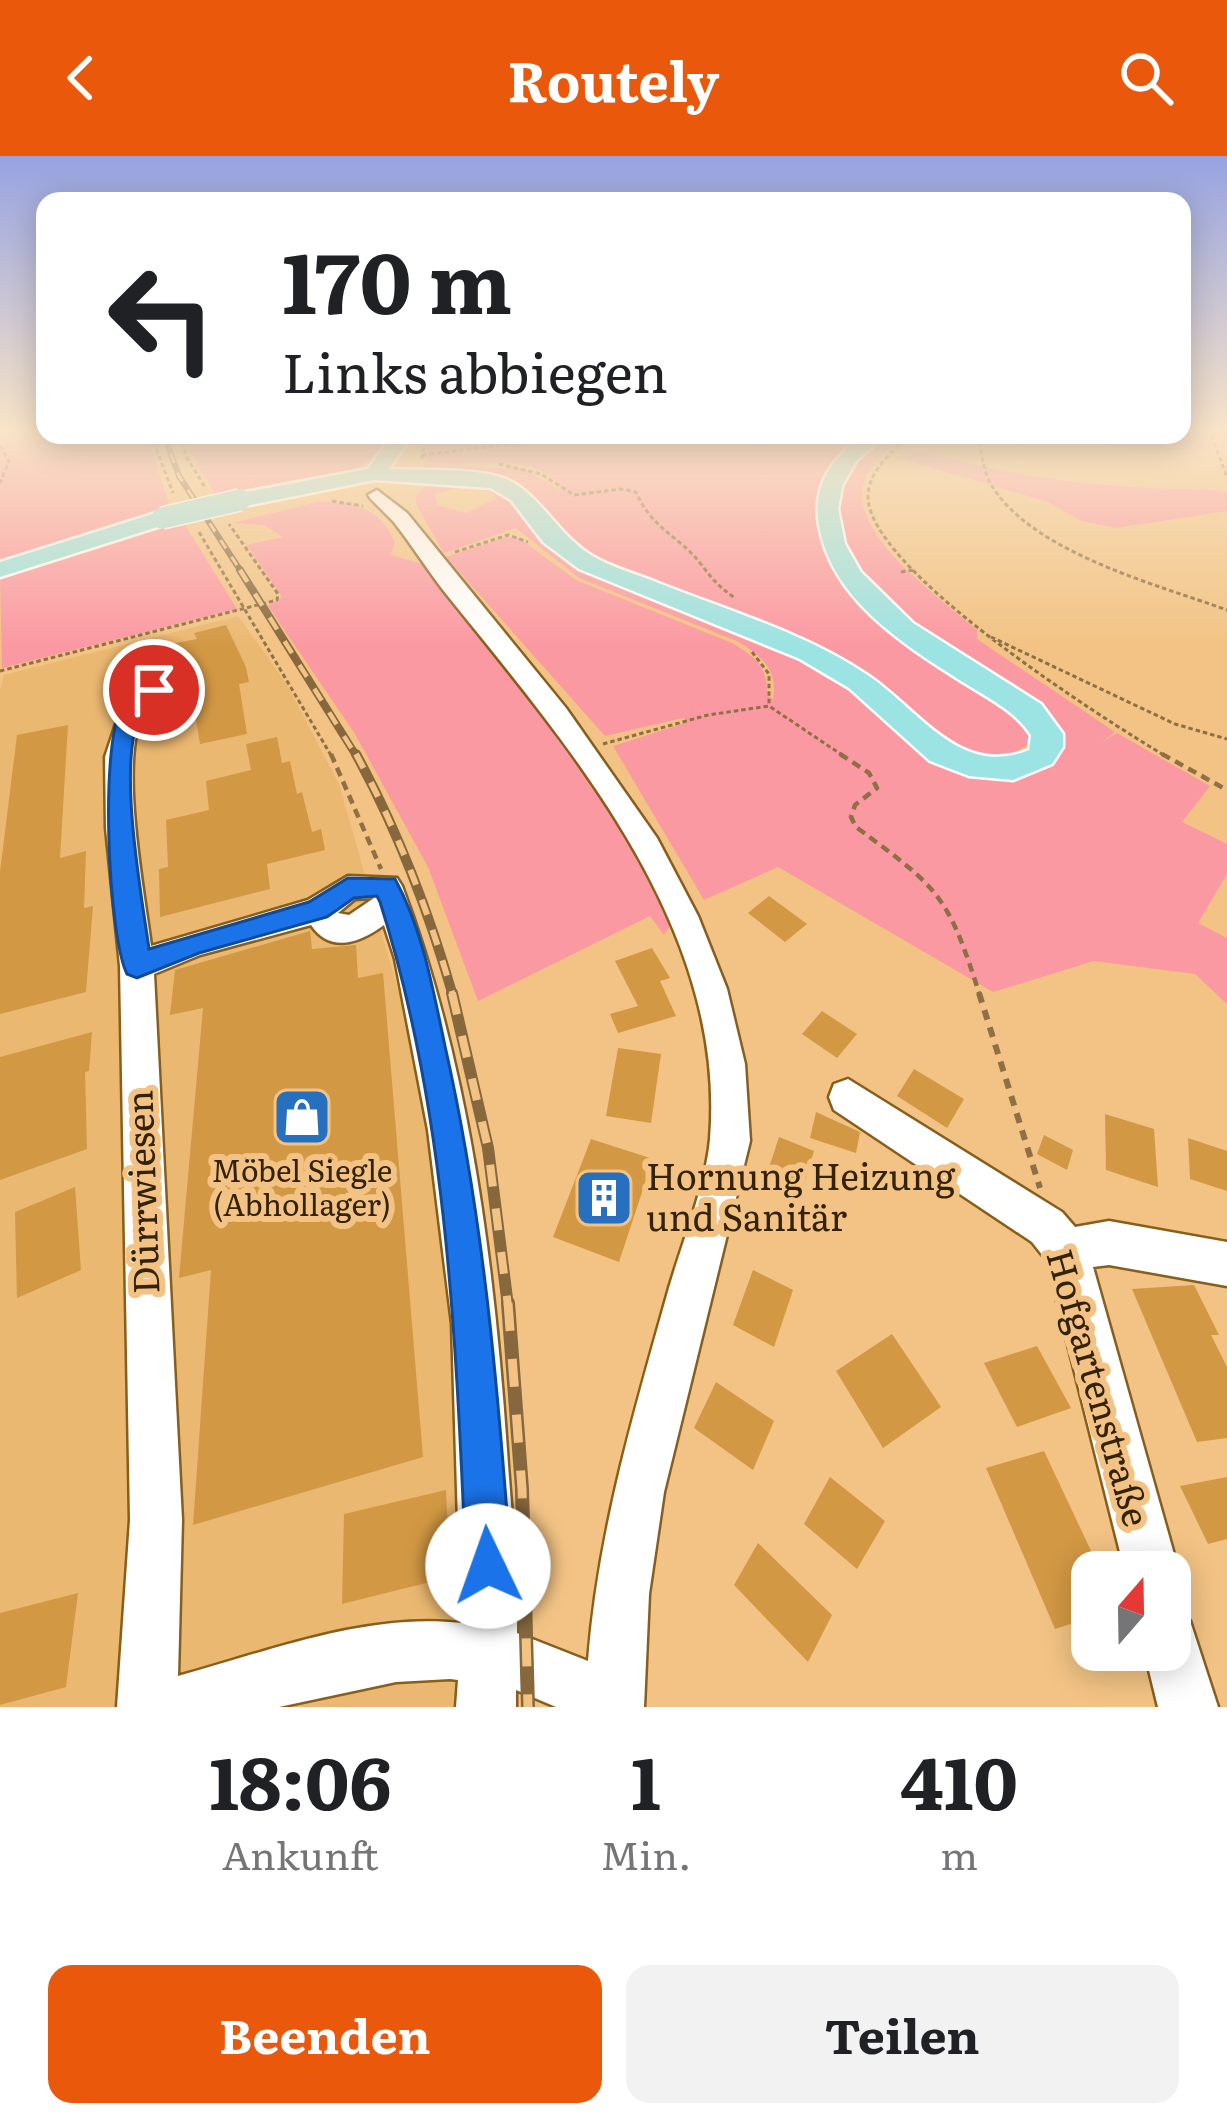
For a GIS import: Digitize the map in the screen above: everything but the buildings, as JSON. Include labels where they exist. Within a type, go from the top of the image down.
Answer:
[{"type":"main road","points":[[0,570],[162,518],[266,501]]},
{"type":"main road","points":[[524,501],[551,537],[588,564],[768,634],[837,668],[879,698],[941,754],[992,769],[1029,764],[1047,747],[1042,724],[1030,711],[905,629],[855,579],[835,545],[829,501]]},
{"type":"street","points":[[391,501],[422,552],[547,694],[586,749],[668,890],[704,970],[724,1031],[732,1089],[730,1141],[638,1492],[621,1594],[613,1707]]},
{"type":"street","name":"Dürrwiesen","points":[[147,1707],[156,1520],[137,966],[121,828],[119,758],[132,708],[154,690]]},
{"type":"street","points":[[137,966],[193,944],[317,910],[348,888],[390,894],[412,959],[448,1130],[475,1324],[490,1602],[486,1680]]},
{"type":"street","name":"Hofgartenstraße","points":[[848,1096],[1056,1239],[1146,1551]]},
{"type":"street","points":[[1056,1239],[1227,1264]]},
{"type":"street","points":[[174,1707],[393,1650],[486,1680],[571,1678],[613,1707]]},
{"type":"street","points":[[1178,1671],[1188,1707]]},
{"type":"path","points":[[640,501],[647,517],[700,563],[711,582],[748,604]]},
{"type":"path","points":[[868,501],[882,539],[1052,687],[1127,737],[1227,790]]},
{"type":"path","points":[[1010,501],[1036,530],[1144,580],[1227,610]]},
{"type":"path","points":[[0,671],[277,600],[231,508]]},
{"type":"path","points":[[901,572],[914,570]]},
{"type":"path","points":[[245,610],[324,732],[361,812],[390,894]]},
{"type":"path","points":[[990,637],[1175,724],[1227,740]]},
{"type":"path","points":[[747,649],[769,674],[769,706]]},
{"type":"path","points":[[586,749],[708,716],[769,706],[875,781],[877,788],[851,812],[856,826],[945,898],[1002,1055],[1056,1239]]},
{"type":"shaded area","points":[[0,501],[168,501],[170,508],[0,559]]},
{"type":"shaded area","points":[[416,501],[436,501],[467,513],[490,501],[509,501],[540,536],[841,676],[927,757],[961,774],[998,780],[1049,768],[1059,751],[903,619],[852,559],[838,528],[836,501],[863,501],[871,526],[903,566],[977,630],[977,639],[1115,732],[1102,742],[1117,733],[1210,786],[1182,822],[1227,844],[1227,874],[1198,923],[1227,938],[1227,1004],[1195,974],[1094,961],[993,992],[778,867],[704,900],[613,746],[688,722],[683,718],[605,736],[446,557],[506,537],[519,538],[576,580],[740,648],[758,663],[767,695],[773,699],[773,680],[766,665],[739,642],[579,578],[516,528],[444,553]]},
{"type":"shaded area","points":[[535,501],[820,501],[820,524],[912,650],[1004,703],[1030,732],[1029,744],[1005,759],[963,753],[893,699],[586,557]]},
{"type":"shaded area","points":[[1227,501],[1227,511],[1116,528],[1082,521],[1048,502]]},
{"type":"shaded area","points":[[317,502],[354,505],[381,521],[395,542],[391,555],[422,564],[535,695],[623,831],[671,924],[664,935],[650,916],[478,1001],[428,867],[355,734],[268,606],[282,597],[247,545],[283,537],[264,525],[233,523]]},
{"type":"shaded area","points":[[182,520],[237,609],[2,668],[0,575]]},
{"type":"shaded area","points":[[238,616],[286,683],[339,784],[422,1074],[467,1489],[470,1707],[0,1707],[0,691],[4,675]]},
{"type":"railway","points":[[195,501],[242,573]]},
{"type":"railway","points":[[240,570],[357,757]]},
{"type":"railway","points":[[356,754],[411,872],[453,996]]},
{"type":"railway","points":[[452,993],[488,1148],[508,1306]]},
{"type":"railway","points":[[508,1303],[522,1489],[528,1707]]},
{"type":"place","name":"Möbel Siegle (Abhollager)","points":[[302,1117]]},
{"type":"place","name":"Hornung Heizung und Sanitär","points":[[604,1198]]},
{"type":"route","points":[[154,690],[132,708],[119,758],[121,828],[137,966],[193,944],[317,910],[348,888],[386,886],[393,902],[412,959],[448,1130],[475,1324],[488,1566]]}]
